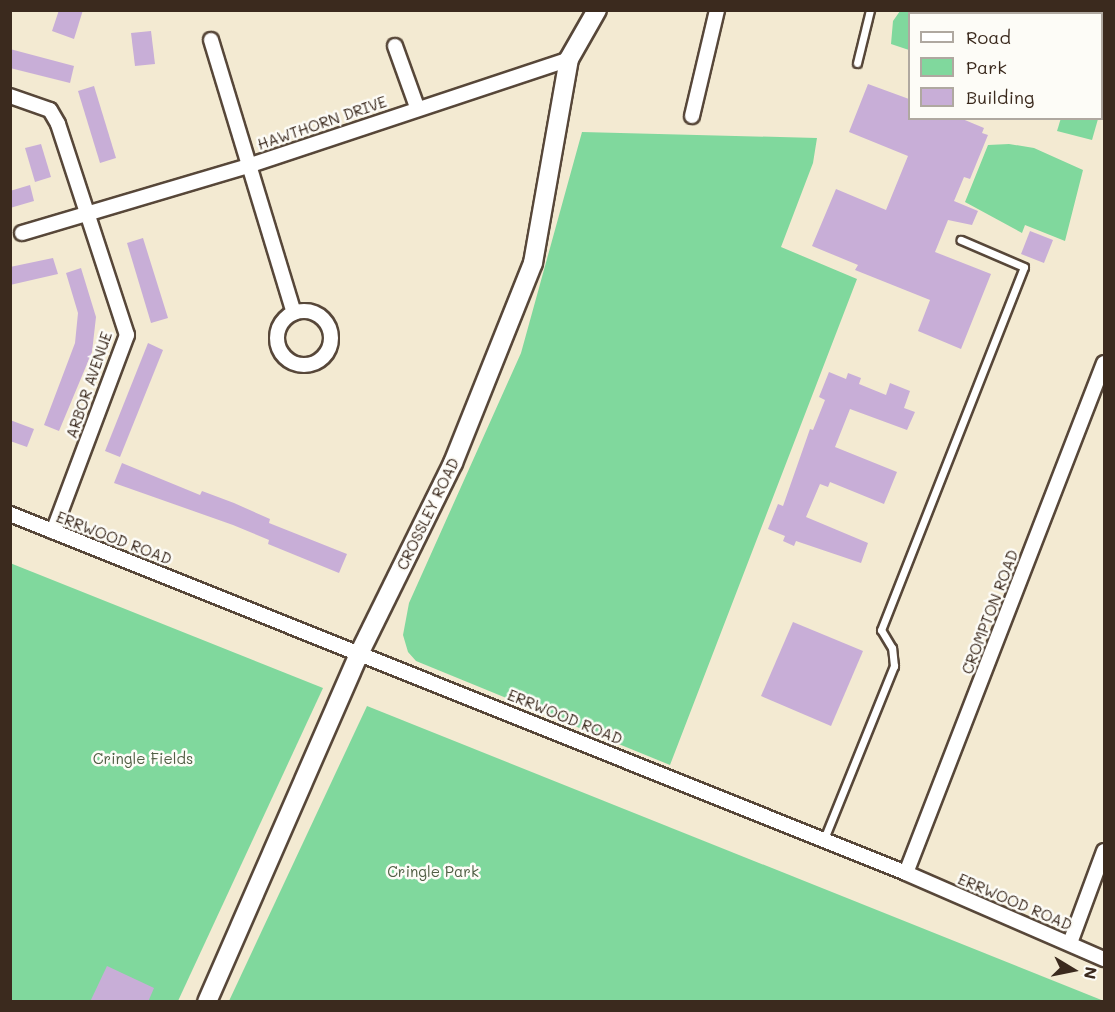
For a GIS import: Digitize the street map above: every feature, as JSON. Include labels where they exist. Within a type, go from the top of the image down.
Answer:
[{"type":"street","name":"CROSSLEY ROAD","points":[[207,1002],[360,652],[453,463],[533,263],[569,59],[597,10]]},
{"type":"street","points":[[692,116],[717,10]]},
{"type":"street","points":[[211,40],[294,313]]},
{"type":"street","points":[[395,46],[417,107]]},
{"type":"street","name":"HAWTHORN DRIVE","points":[[86,214],[250,165],[417,107],[569,59]]},
{"type":"street","name":"ARBOR AVENUE","points":[[10,96],[50,110],[58,124],[127,334],[53,532]]},
{"type":"street","points":[[22,232],[86,214]]},
{"type":"street","points":[[313,311],[327,323],[331,342],[315,363],[298,364],[278,348],[280,322],[294,313],[313,311]]},
{"type":"street","name":"CROMPTON ROAD","points":[[906,873],[1104,363]]},
{"type":"street","name":"ERRWOOD ROAD","points":[[10,514],[824,839],[1104,959]]},
{"type":"street","points":[[1070,943],[1104,851]]},
{"type":"lane","points":[[858,63],[870,10]]},
{"type":"lane","points":[[824,839],[894,666],[891,648],[881,630],[1024,267],[961,240]]},
{"type":"green space","points":[[900,10],[1004,11],[908,12],[908,50],[891,44],[893,21]]},
{"type":"green space","points":[[1060,120],[1098,120],[1092,140],[1057,131]]},
{"type":"green space","points":[[582,132],[817,138],[813,163],[781,247],[857,279],[670,765],[416,661],[408,652],[403,635],[409,603],[521,353]]},
{"type":"green space","points":[[1009,144],[1034,148],[1083,170],[1065,241],[1025,225],[1022,233],[965,202],[988,145]]},
{"type":"green space","name":"Cringle Fields","points":[[10,563],[323,688],[178,1001],[11,1001]]},
{"type":"green space","name":"Cringle Park","points":[[367,706],[1104,1001],[229,1001]]},
{"type":"building","points":[[59,10],[83,10],[74,39],[52,31]]},
{"type":"building","points":[[151,31],[155,64],[135,66],[131,33]]},
{"type":"building","points":[[10,49],[74,66],[70,83],[10,68]]},
{"type":"building","points":[[868,84],[908,99],[908,120],[965,120],[984,128],[982,133],[988,135],[970,179],[964,177],[954,201],[978,211],[972,225],[948,220],[935,252],[991,274],[961,349],[918,331],[930,300],[855,270],[858,265],[812,246],[836,189],[886,210],[908,156],[849,132]]},
{"type":"building","points":[[94,86],[116,158],[100,163],[78,91]]},
{"type":"building","points":[[41,144],[51,177],[35,182],[25,148]]},
{"type":"building","points":[[30,185],[34,201],[10,208],[10,191]]},
{"type":"building","points":[[1030,231],[1053,240],[1044,263],[1021,254]]},
{"type":"building","points":[[143,238],[168,318],[151,323],[127,243]]},
{"type":"building","points":[[53,258],[58,274],[10,285],[10,267]]},
{"type":"building","points":[[81,268],[96,317],[92,352],[59,431],[44,425],[75,343],[78,313],[66,273]]},
{"type":"building","points":[[148,343],[163,350],[120,457],[105,451]]},
{"type":"building","points":[[829,372],[846,379],[848,373],[861,378],[859,384],[886,395],[890,383],[910,391],[904,408],[915,412],[907,430],[850,409],[835,447],[897,472],[884,504],[830,482],[828,487],[820,484],[806,517],[868,543],[861,563],[796,541],[794,546],[783,541],[785,536],[768,529],[778,504],[783,506],[810,429],[813,430],[825,400],[819,397]]},
{"type":"building","points":[[10,420],[34,429],[27,447],[10,441]]},
{"type":"building","points":[[122,463],[200,495],[202,491],[234,503],[270,519],[269,523],[347,554],[339,573],[268,544],[269,540],[233,525],[114,483]]},
{"type":"building","points":[[793,622],[863,651],[831,726],[761,696]]},
{"type":"building","points":[[107,966],[154,988],[148,1002],[90,1002]]}]
